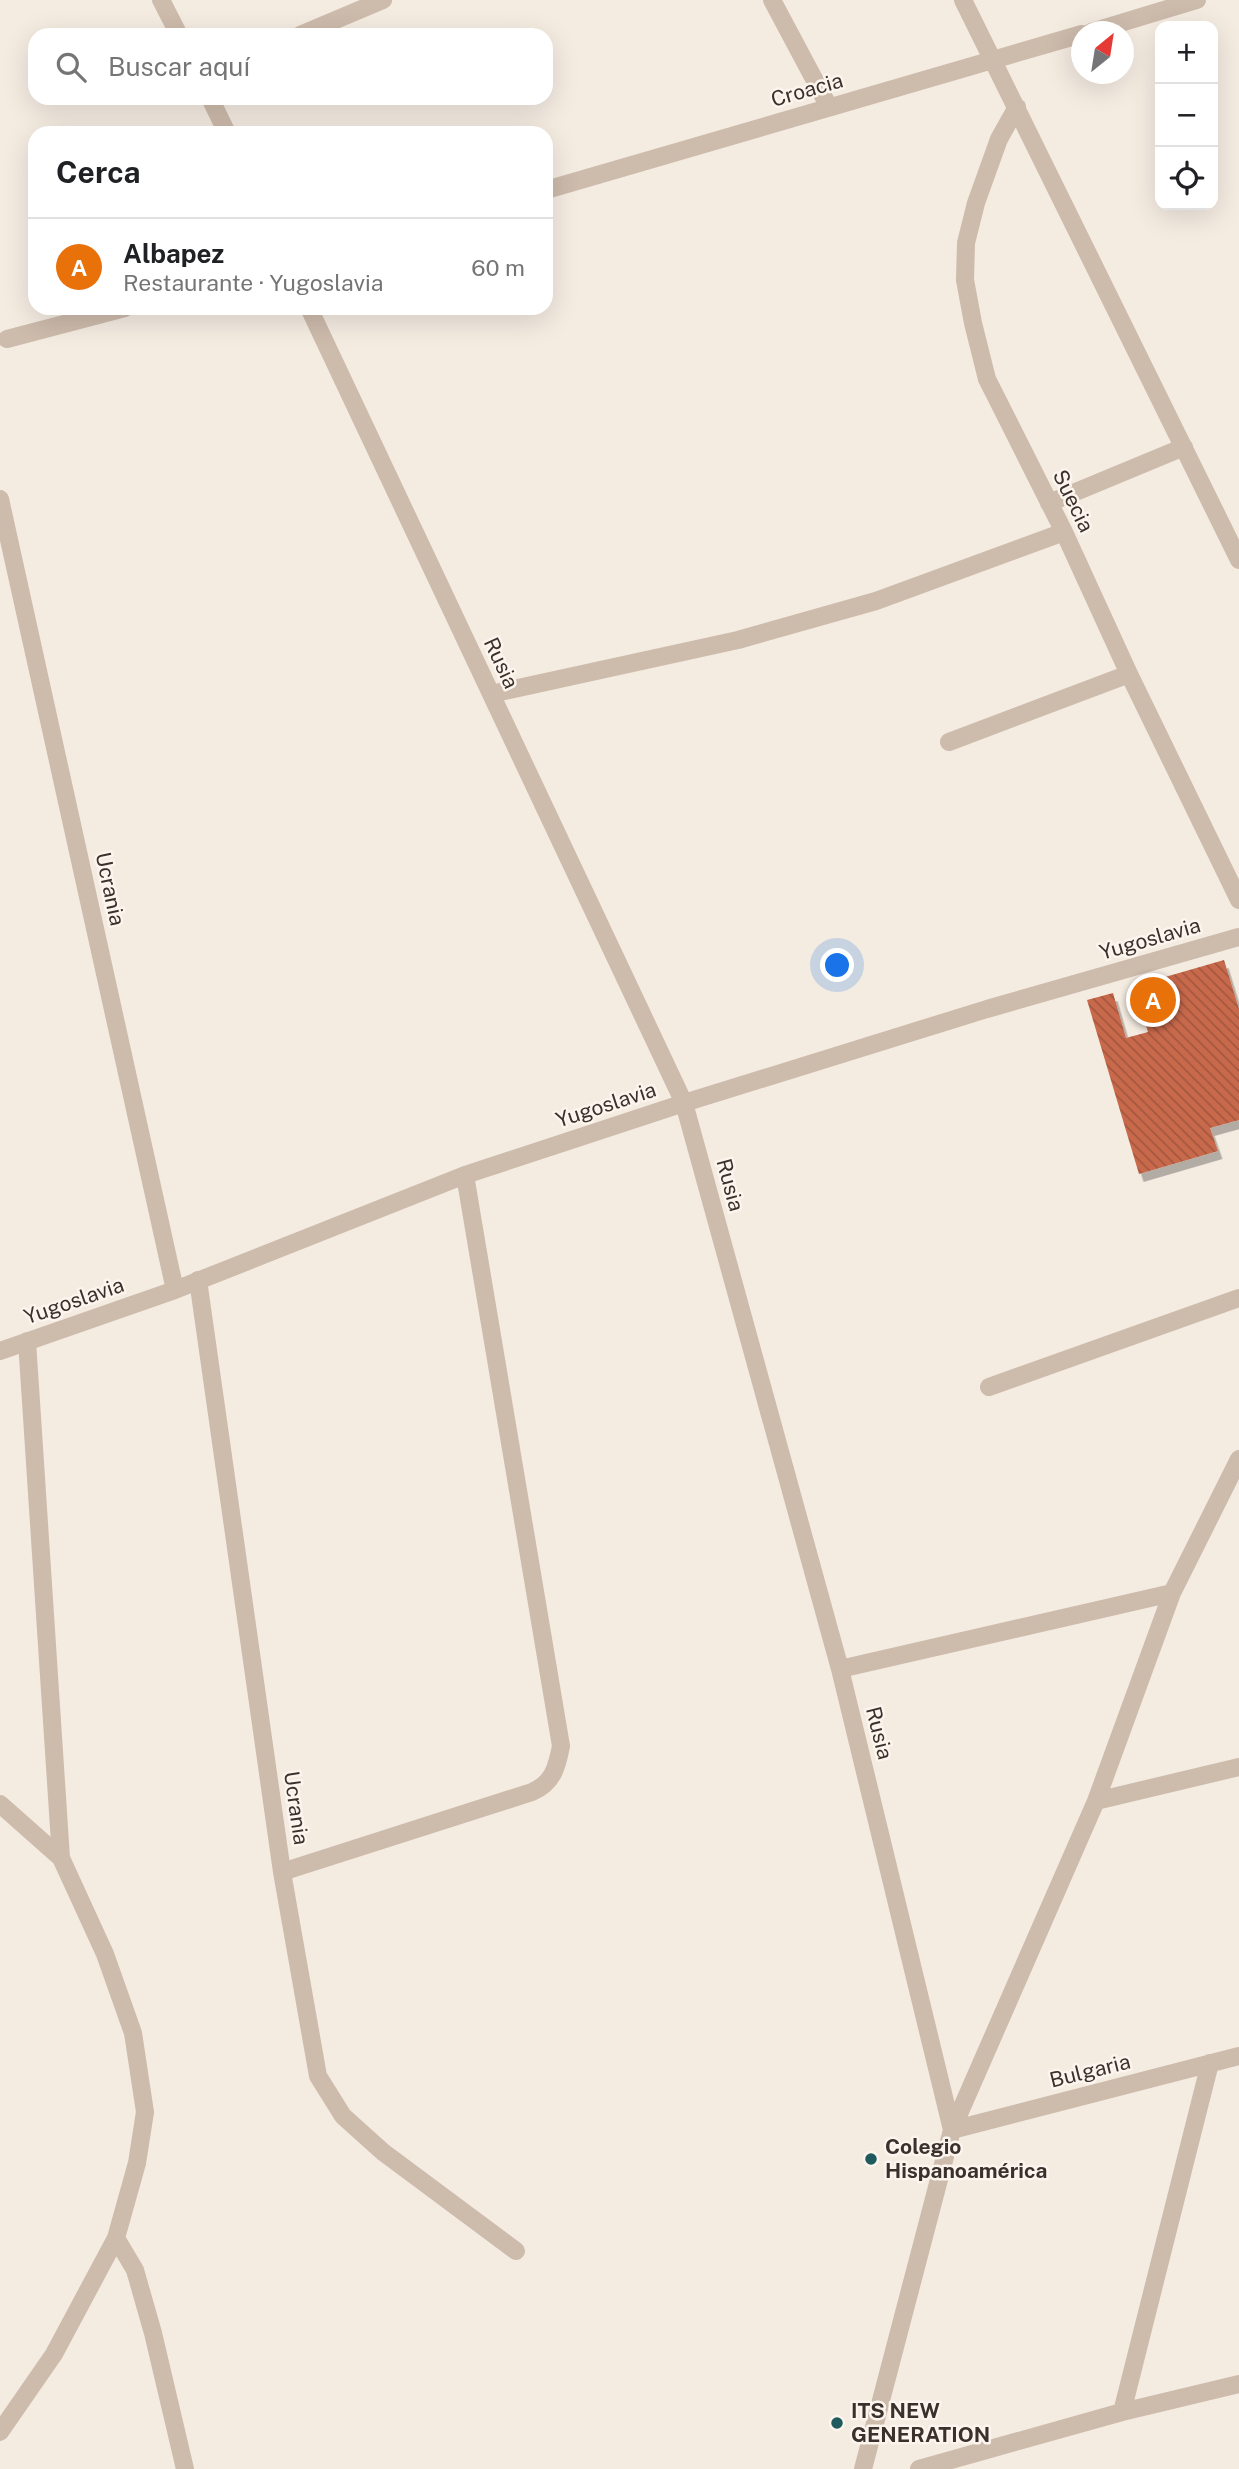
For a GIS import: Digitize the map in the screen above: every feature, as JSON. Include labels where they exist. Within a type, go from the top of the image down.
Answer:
[{"type":"street","points":[[161,0],[175,28]]},
{"type":"street","points":[[317,28],[383,0]]},
{"type":"street","points":[[772,0],[829,107]]},
{"type":"street","points":[[963,0],[1239,560]]},
{"type":"street","points":[[1127,21],[1197,0]]},
{"type":"street","name":"Croacia","points":[[553,188],[1071,37]]},
{"type":"street","points":[[213,105],[224,126]]},
{"type":"street","name":"Suecia","points":[[1017,107],[999,139],[976,203],[966,243],[965,281],[987,379],[1064,532],[1129,674],[1239,900]]},
{"type":"street","points":[[7,339],[98,315]]},
{"type":"street","name":"Rusia","points":[[312,315],[684,1103],[840,1669],[952,2130]]},
{"type":"street","points":[[1049,503],[1184,447]]},
{"type":"street","name":"Ucrania","points":[[0,499],[175,1290]]},
{"type":"street","points":[[491,694],[738,640],[876,601],[1064,532]]},
{"type":"street","points":[[950,742],[1129,674]]},
{"type":"street","name":"Yugoslavia","points":[[0,1351],[175,1290],[466,1175],[684,1103],[988,1009],[1239,937]]},
{"type":"street","points":[[282,1872],[532,1792],[543,1787],[558,1763],[561,1746],[466,1175]]},
{"type":"street","name":"Ucrania","points":[[198,1280],[282,1872],[318,2076],[343,2116],[373,2143],[516,2251]]},
{"type":"street","points":[[989,1387],[1239,1298]]},
{"type":"street","points":[[0,2432],[54,2354],[116,2238],[137,2163],[145,2112],[133,2033],[106,1954],[61,1858],[27,1341]]},
{"type":"street","points":[[863,2469],[952,2130],[1096,1801],[1172,1593],[1239,1459]]},
{"type":"street","points":[[840,1669],[1172,1593]]},
{"type":"street","points":[[1096,1801],[1239,1767]]},
{"type":"street","points":[[0,1804],[61,1858]]},
{"type":"street","name":"Bulgaria","points":[[952,2130],[1239,2056]]},
{"type":"street","points":[[1122,2412],[1210,2063]]},
{"type":"street","points":[[116,2238],[135,2270],[153,2333],[185,2469]]},
{"type":"street","points":[[919,2469],[1122,2412],[1239,2385]]},
{"type":"building","points":[[1224,960],[1239,1009],[1239,1120],[1210,1128],[1218,1151],[1139,1174],[1087,1000],[1113,993],[1126,1038],[1148,1032],[1134,986]]},
{"type":"place","name":"Albapez","points":[[1153,1000]]},
{"type":"place","name":"Colegio Hispanoamérica","points":[[871,2159]]},
{"type":"place","name":"ITS NEW GENERATION","points":[[837,2423]]}]
